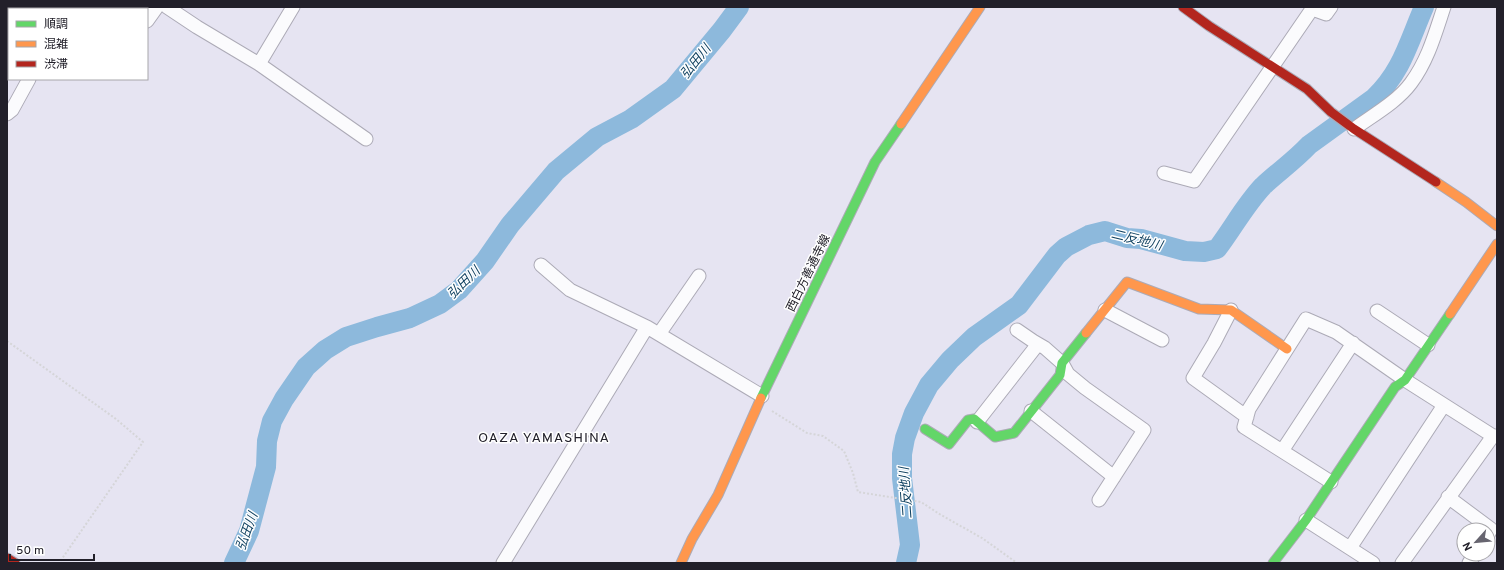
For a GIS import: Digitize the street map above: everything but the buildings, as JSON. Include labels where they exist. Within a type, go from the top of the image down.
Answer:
[{"type":"street","points":[[148,20],[157,7]]},
{"type":"street","points":[[167,7],[197,27],[259,64],[366,139]]},
{"type":"street","points":[[259,64],[293,7]]},
{"type":"street","name":"西白方善通寺線","points":[[681,563],[692,539],[718,495],[762,396],[875,162],[980,7]]},
{"type":"street","points":[[1183,7],[1209,26],[1307,90],[1331,112],[1353,129],[1466,202],[1497,226]]},
{"type":"street","points":[[1164,174],[1194,181],[1312,9],[1326,14],[1331,7]]},
{"type":"street","points":[[1353,129],[1397,97],[1410,83],[1429,53],[1444,7]]},
{"type":"street","points":[[7,114],[12,110],[28,80]]},
{"type":"street","points":[[1273,563],[1306,520],[1395,387],[1405,380],[1497,244]]},
{"type":"street","points":[[541,265],[570,290],[647,327],[762,396]]},
{"type":"street","points":[[659,334],[698,276]]},
{"type":"street","points":[[925,429],[949,444],[968,420],[974,419],[995,437],[1014,433],[1060,375],[1062,363],[1127,282],[1200,309],[1231,310],[1287,349]]},
{"type":"street","points":[[1105,310],[1162,340]]},
{"type":"street","points":[[1231,310],[1214,343],[1193,378],[1247,417]]},
{"type":"street","points":[[1377,311],[1428,345]]},
{"type":"street","points":[[1331,482],[1244,427],[1249,409],[1306,320],[1336,332],[1405,380],[1495,436],[1448,497],[1402,563]]},
{"type":"street","points":[[503,563],[647,327]]},
{"type":"street","points":[[1017,330],[1045,348],[1062,363],[1068,374],[1085,388],[1144,430],[1100,500]]},
{"type":"street","points":[[977,422],[1038,344]]},
{"type":"street","points":[[1282,451],[1352,344]]},
{"type":"street","points":[[1350,548],[1444,405]]},
{"type":"street","points":[[1031,411],[1114,477]]},
{"type":"street","points":[[1448,497],[1481,522]]},
{"type":"street","points":[[1306,520],[1369,562]]},
{"type":"street","points":[[7,558],[15,563]]},
{"type":"path","points":[[7,341],[116,419],[144,442],[59,563]]},
{"type":"path","points":[[762,396],[773,413],[807,433],[822,436],[844,452],[853,474],[858,492],[921,502],[982,538],[1017,563]]},
{"type":"waterway","name":"弘田川","points":[[234,563],[249,531],[266,467],[267,441],[272,421],[284,399],[306,367],[325,350],[346,337],[410,318],[440,304],[459,290],[485,261],[510,225],[556,171],[597,137],[631,119],[673,89],[739,7]]},
{"type":"waterway","name":"二反地川","points":[[906,563],[910,545],[902,478],[902,454],[905,438],[914,413],[929,385],[950,360],[974,337],[1019,305],[1057,255],[1066,247],[1089,235],[1105,231],[1127,238],[1141,239],[1185,251],[1204,252],[1217,249],[1250,201],[1263,186],[1309,145],[1374,98],[1384,88],[1392,78],[1404,56],[1424,7]]},
{"type":"traffic: fast","points":[[761,398],[875,162],[901,124]]},
{"type":"traffic: fast","points":[[1273,563],[1306,520],[1395,387],[1405,380],[1450,314]]},
{"type":"traffic: fast","points":[[925,429],[949,444],[968,420],[974,419],[995,437],[1014,433],[1060,375],[1062,363],[1086,333]]},
{"type":"traffic: slow","points":[[901,124],[980,7]]},
{"type":"traffic: slow","points":[[1436,182],[1466,202],[1497,226]]},
{"type":"traffic: slow","points":[[1450,314],[1497,244]]},
{"type":"traffic: slow","points":[[1086,333],[1127,282],[1199,309],[1231,310],[1287,349]]},
{"type":"traffic: slow","points":[[681,563],[692,539],[718,495],[761,398]]},
{"type":"traffic: jam","points":[[1183,7],[1209,26],[1307,89],[1331,112],[1354,129],[1436,182]]},
{"type":"traffic: jam","points":[[7,558],[15,563]]},
{"type":"district","name":"OAZA YAMASHINA","points":[[544,437]]}]
